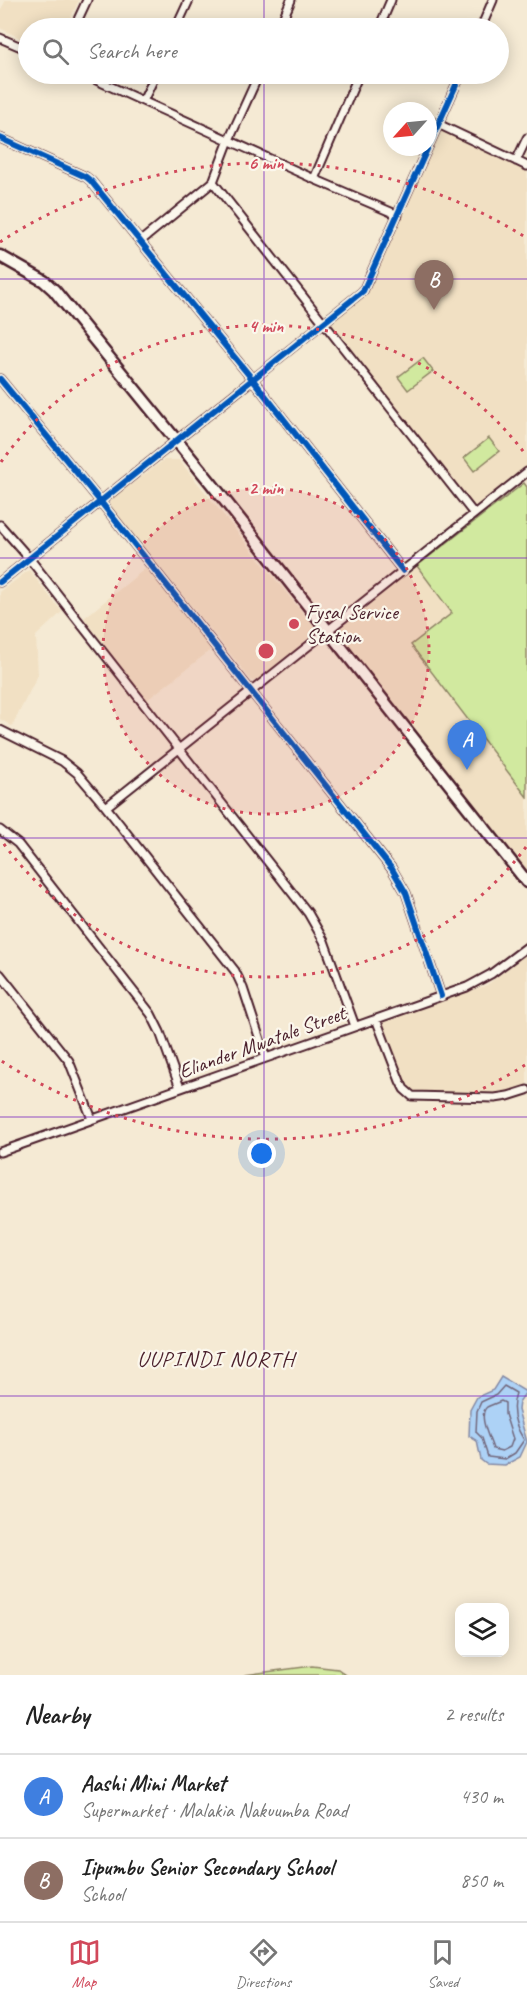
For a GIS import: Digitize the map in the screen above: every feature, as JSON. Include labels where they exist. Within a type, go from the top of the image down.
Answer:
[{"type":"main road","points":[[0,256],[50,285],[527,882]]},
{"type":"street","points":[[79,18],[87,0]]},
{"type":"street","points":[[181,18],[189,0]]},
{"type":"street","points":[[283,18],[291,0]]},
{"type":"street","points":[[383,18],[391,0]]},
{"type":"street","points":[[485,18],[493,0]]},
{"type":"street","points":[[0,38],[18,46]]},
{"type":"street","points":[[105,84],[398,215]]},
{"type":"street","points":[[143,101],[151,84]]},
{"type":"street","points":[[142,240],[213,182],[255,84]]},
{"type":"street","points":[[314,179],[355,84]]},
{"type":"street","points":[[0,582],[363,291],[456,84]]},
{"type":"street","points":[[438,124],[527,166]]},
{"type":"street","points":[[0,138],[86,177],[142,240],[403,571]]},
{"type":"street","points":[[516,161],[527,138]]},
{"type":"street","points":[[213,182],[474,514]]},
{"type":"street","points":[[0,379],[100,501],[401,882],[441,996]]},
{"type":"street","points":[[106,807],[527,472]]},
{"type":"street","points":[[0,525],[317,926],[355,1026]]},
{"type":"street","points":[[1,733],[70,766],[106,807],[235,971],[243,988],[266,1058]]},
{"type":"street","points":[[0,830],[18,844],[151,1014],[160,1032],[180,1088]]},
{"type":"street","name":"Eliander Mwatale Street","points":[[0,1152],[481,981],[527,947]]},
{"type":"street","points":[[0,974],[69,1061],[92,1119]]},
{"type":"street","points":[[376,1019],[400,1081],[404,1089],[412,1096],[495,1098],[527,1090]]},
{"type":"shaded area","points":[[6,0],[79,0],[71,18],[18,18],[18,37],[0,28],[0,11]]},
{"type":"shaded area","points":[[438,124],[527,166],[527,472],[474,514],[323,324],[359,296],[423,156],[437,156]]},
{"type":"shaded area","points":[[164,460],[179,460],[314,627],[311,636],[257,680],[252,681],[110,505],[110,500]]},
{"type":"shaded area","points":[[417,566],[452,613],[412,644],[527,797],[527,874],[334,633]]},
{"type":"shaded area","points":[[146,568],[212,649],[147,700],[84,618]]},
{"type":"shaded area","points":[[29,570],[62,612],[36,636],[38,675],[12,726],[0,719],[0,592]]},
{"type":"shaded area","points":[[527,953],[527,1087],[489,1098],[407,1093],[378,1024],[487,985]]},
{"type":"green space","points":[[423,358],[433,371],[408,390],[398,377]]},
{"type":"green space","points":[[489,438],[499,451],[474,471],[464,458]]},
{"type":"green space","points":[[524,483],[527,487],[527,797],[411,645],[452,613],[417,566]]},
{"type":"green space","points":[[312,1666],[338,1669],[346,1675],[244,1675]]},
{"type":"water","points":[[501,1377],[526,1392],[519,1402],[518,1410],[527,1442],[520,1457],[505,1465],[486,1464],[481,1460],[477,1441],[469,1436],[470,1410],[477,1397],[493,1390]]},
{"type":"cycle path","points":[[0,582],[363,291],[456,84]]},
{"type":"cycle path","points":[[0,138],[91,181],[253,380],[403,571]]},
{"type":"cycle path","points":[[0,379],[100,501],[392,869],[406,893],[441,996]]},
{"type":"place","name":"Iipumbu Senior Secondary School","points":[[434,310]]},
{"type":"place","name":"Fysal Service Station","points":[[294,624]]},
{"type":"place","name":"Aashi Mini Market","points":[[467,770]]},
{"type":"district","name":"UUPINDI NORTH","points":[[216,1358]]}]
